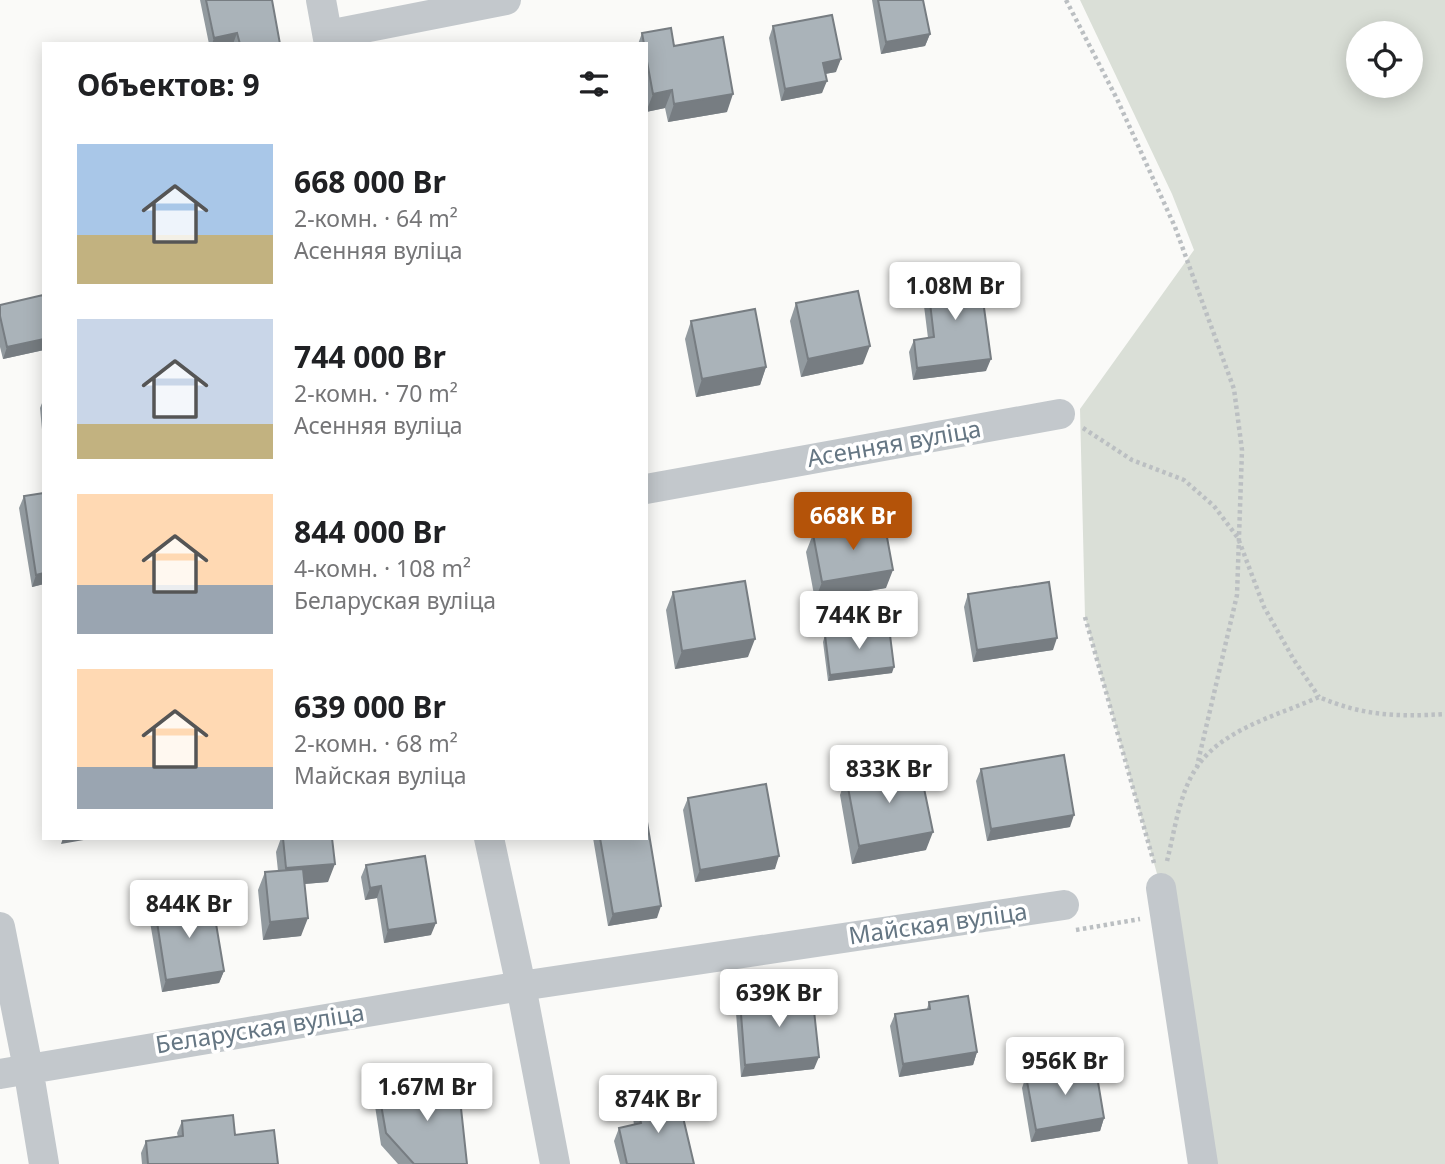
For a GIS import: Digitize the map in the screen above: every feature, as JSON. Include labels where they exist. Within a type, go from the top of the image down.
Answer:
[{"type":"street","points":[[321,0],[328,39],[506,0]]},
{"type":"street","name":"Асенняя вуліца","points":[[648,489],[1060,414]]},
{"type":"street","points":[[489,840],[555,1164]]},
{"type":"street","points":[[1163,901],[1203,1164]]},
{"type":"street","name":"Майская вуліца","points":[[521,986],[1052,907]]},
{"type":"street","points":[[0,927],[14,1071],[44,1164]]},
{"type":"street","name":"Беларуская вуліца","points":[[14,1071],[521,986]]},
{"type":"path","points":[[1066,0],[1117,99],[1175,227],[1234,389],[1242,450],[1237,595],[1197,766],[1185,792],[1163,901]]},
{"type":"path","points":[[1060,414],[1132,460],[1184,480],[1214,506],[1238,538],[1264,607],[1319,698],[1348,710],[1401,717],[1445,714]]},
{"type":"path","points":[[1085,617],[1163,901]]},
{"type":"path","points":[[1197,766],[1219,744],[1247,728],[1319,698]]},
{"type":"path","points":[[1052,907],[1060,926],[1080,931],[1163,901]]},
{"type":"shaded area","points":[[1080,0],[1445,0],[1445,1164],[1210,1164],[1161,888],[1085,617],[1080,409],[1194,250],[1172,194]]},
{"type":"building","points":[[206,0],[272,0],[280,42],[239,42],[237,33],[214,38]]},
{"type":"building","points":[[878,0],[923,0],[930,34],[886,42]]},
{"type":"building","points":[[832,15],[841,59],[823,63],[827,81],[785,89],[773,26]]},
{"type":"building","points":[[671,28],[674,46],[723,37],[733,94],[674,104],[672,90],[653,94],[648,67],[648,42],[644,42],[642,33]]},
{"type":"building","points":[[979,271],[991,359],[917,368],[914,340],[934,337],[927,277]]},
{"type":"building","points":[[858,291],[870,346],[808,359],[796,303]]},
{"type":"building","points":[[42,295],[42,339],[7,347],[0,305]]},
{"type":"building","points":[[755,309],[766,367],[702,379],[691,321]]},
{"type":"building","points":[[42,493],[42,574],[36,575],[24,496]]},
{"type":"building","points":[[884,521],[893,570],[822,582],[813,534]]},
{"type":"building","points":[[745,581],[755,639],[682,651],[673,592]]},
{"type":"building","points":[[1049,582],[1057,638],[977,650],[968,594]]},
{"type":"building","points":[[889,627],[894,667],[830,675],[825,635]]},
{"type":"building","points":[[1064,755],[1074,815],[991,829],[981,769]]},
{"type":"building","points":[[919,764],[933,832],[859,846],[846,777]]},
{"type":"building","points":[[766,784],[779,856],[700,870],[688,798]]},
{"type":"building","points":[[648,828],[661,906],[613,914],[600,840],[648,840]]},
{"type":"building","points":[[283,840],[332,840],[335,864],[286,868]]},
{"type":"building","points":[[425,856],[436,923],[388,930],[381,886],[370,888],[366,865]]},
{"type":"building","points":[[303,869],[308,918],[270,922],[265,872]]},
{"type":"building","points":[[212,900],[224,971],[166,980],[155,909]]},
{"type":"building","points":[[812,992],[819,1057],[745,1065],[740,1001]]},
{"type":"building","points":[[968,996],[977,1052],[903,1064],[895,1014],[930,1009],[929,1002]]},
{"type":"building","points":[[1095,1064],[1104,1118],[1036,1130],[1026,1076]]},
{"type":"building","points":[[458,1080],[467,1164],[414,1164],[386,1133],[379,1093]]},
{"type":"building","points":[[678,1096],[694,1164],[627,1164],[619,1128],[641,1123],[637,1106]]},
{"type":"building","points":[[233,1115],[235,1135],[274,1130],[278,1164],[148,1164],[146,1141],[183,1136],[182,1121]]}]
